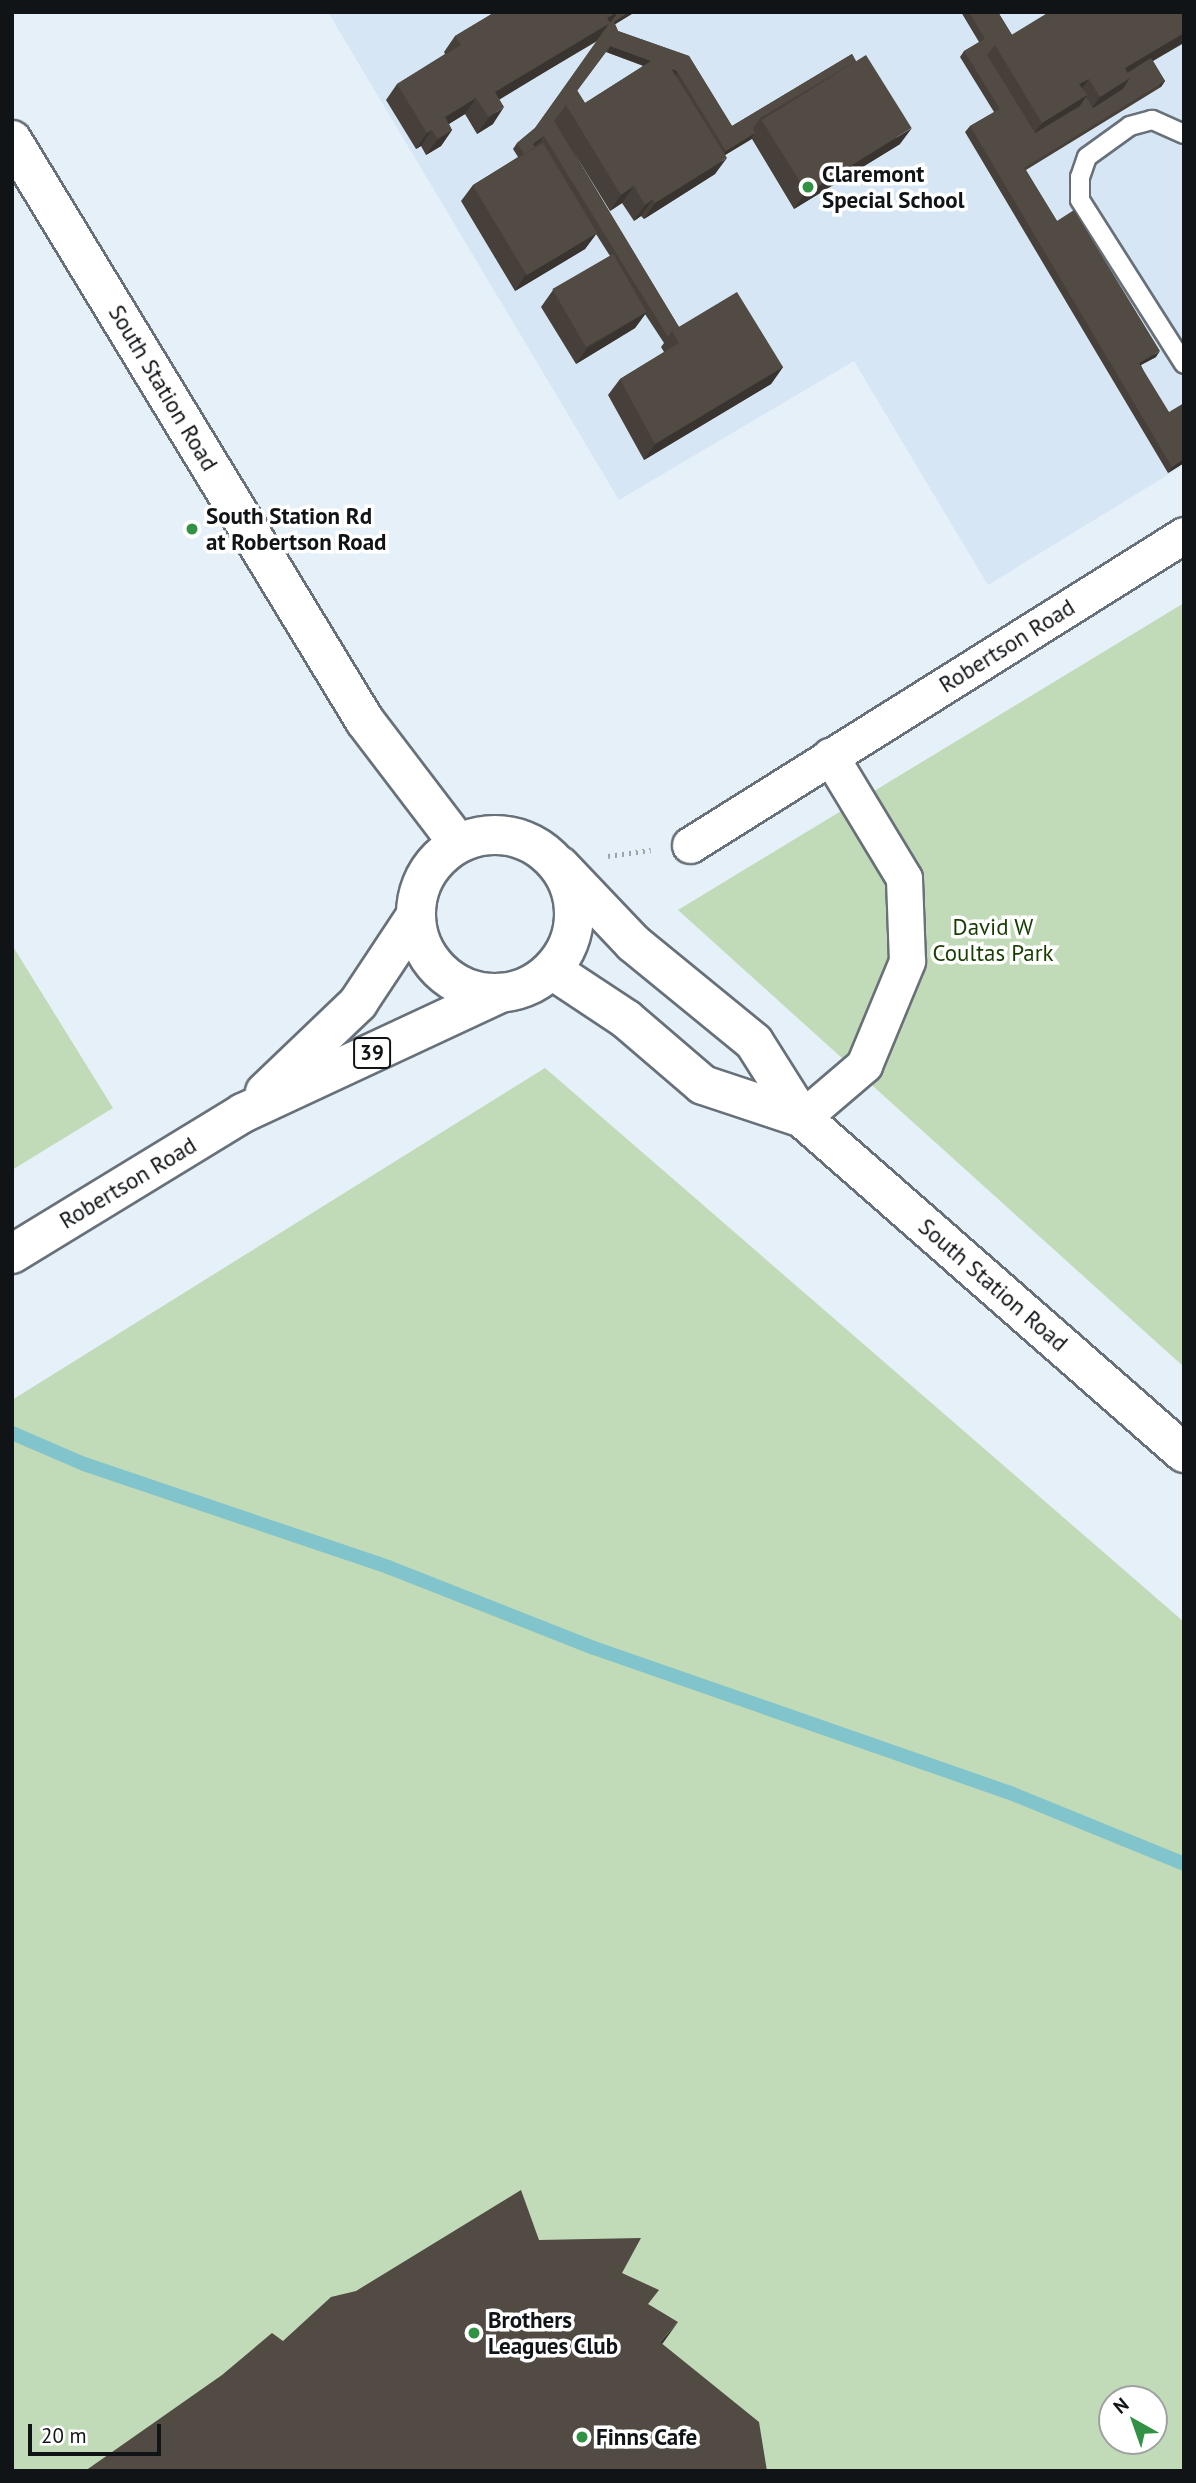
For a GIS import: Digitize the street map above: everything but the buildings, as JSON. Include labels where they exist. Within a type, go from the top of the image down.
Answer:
[{"type":"main road","name":"South Station Road","points":[[12,140],[365,721],[458,843]]},
{"type":"main road","name":"South Station Road","points":[[549,856],[572,891],[575,919],[568,947],[552,970],[528,986],[500,993],[475,991],[452,981],[433,964],[421,942],[415,917],[420,887],[435,862],[458,843],[485,835],[513,835],[549,856],[633,943],[754,1042],[802,1118],[1184,1453]]},
{"type":"main road","name":"Robertson Road","points":[[243,1113],[358,1003],[415,917]]},
{"type":"main road","name":"South Station Road","points":[[552,970],[626,1018],[703,1085],[802,1118]]},
{"type":"main road","name":"Robertson Road","points":[[12,1254],[243,1113],[500,993]]},
{"type":"street","name":"Robertson Road","points":[[690,845],[1184,535]]},
{"type":"street","points":[[802,1118],[864,1065],[908,961],[904,878],[830,756]]},
{"type":"lane","points":[[1184,134],[1152,120],[1130,126],[1098,146],[1087,157],[1080,177],[1080,201],[1184,364]]},
{"type":"path","points":[[549,856],[593,858],[690,845]]},
{"type":"shaded area","name":"Claremont Special School","points":[[328,12],[1184,12],[1184,465],[988,585],[854,361],[619,500]]},
{"type":"green space","name":"David W Coultas Park","points":[[1184,603],[1184,1367],[678,910]]},
{"type":"green space","points":[[12,945],[113,1108],[12,1170]]},
{"type":"green space","points":[[545,1068],[1184,1622],[1184,2471],[12,2471],[12,1400]]},
{"type":"waterway","points":[[12,1433],[84,1464],[388,1567],[594,1648],[1008,1792],[1184,1864]]},
{"type":"place","name":"Claremont Special School","points":[[808,187]]},
{"type":"place","name":"South Station Rd at Robertson Road","points":[[192,529]]},
{"type":"place","name":"Brothers Leagues Club","points":[[474,2333]]},
{"type":"place","name":"Finns Cafe","points":[[582,2437]]}]
